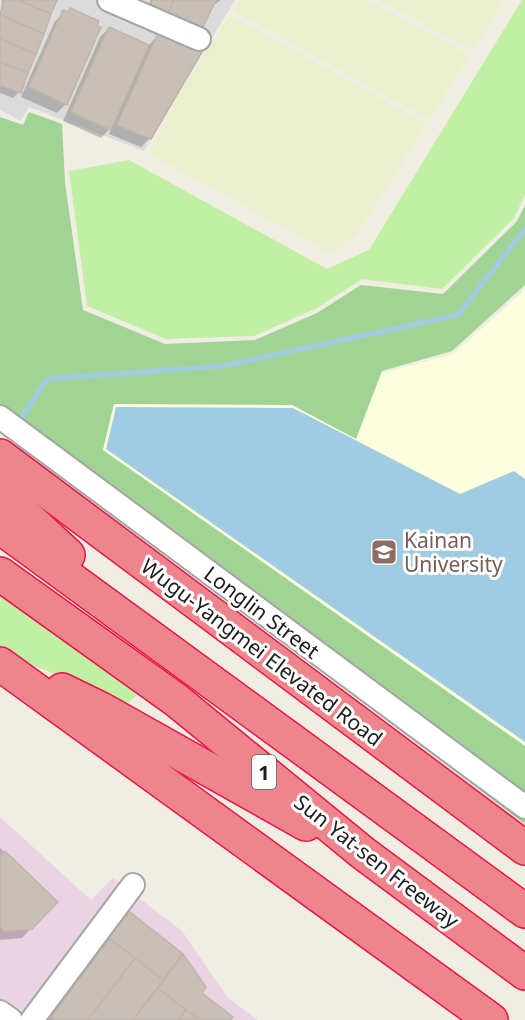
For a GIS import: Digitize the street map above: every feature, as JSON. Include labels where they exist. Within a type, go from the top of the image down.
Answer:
[{"type":"highway","name":"Wugu-Yangmei Elevated Road","points":[[7,432],[525,848]]},
{"type":"highway","points":[[0,492],[190,669]]},
{"type":"highway","name":"Sun Yat-sen Freeway","points":[[0,527],[190,669],[525,911]]},
{"type":"highway","name":"Sun Yat-sen Freeway","points":[[0,574],[176,700],[363,854],[525,973]]},
{"type":"highway","points":[[0,663],[102,709],[271,806],[363,854]]},
{"type":"highway","points":[[0,663],[491,1020]]},
{"type":"highway","points":[[0,673],[76,720]]},
{"type":"street","points":[[124,3],[199,39]]},
{"type":"street","name":"Longlin Street","points":[[7,432],[525,807]]},
{"type":"street","points":[[32,1020],[133,885]]},
{"type":"street","points":[[0,1012],[11,1020]]},
{"type":"shaded area","points":[[0,0],[235,0],[144,151],[29,107],[21,121],[0,110]]},
{"type":"shaded area","points":[[240,0],[366,0],[470,55],[429,120],[233,10]]},
{"type":"shaded area","points":[[378,0],[504,0],[473,50]]},
{"type":"shaded area","points":[[230,15],[427,124],[355,237],[330,253],[150,154],[179,94]]},
{"type":"shaded area","name":"Kainan University","points":[[525,290],[525,764],[96,451],[107,397],[386,372],[453,354]]},
{"type":"shaded area","points":[[0,817],[91,900],[113,878],[182,931],[228,998],[258,1020],[0,1020]]},
{"type":"green space","points":[[522,0],[525,0],[525,195],[514,218],[442,289],[362,279],[317,308],[254,336],[166,339],[87,306],[69,171],[129,160],[327,269],[369,250]]},
{"type":"green space","points":[[29,112],[62,124],[65,183],[83,310],[165,344],[255,340],[317,313],[361,285],[443,294],[517,221],[525,205],[525,285],[452,351],[382,371],[356,439],[292,405],[114,404],[103,450],[525,746],[525,824],[23,447],[0,409],[0,117],[23,125]]},
{"type":"green space","points":[[0,589],[142,691],[128,703],[0,652]]},
{"type":"water","name":"Kainan University","points":[[116,407],[293,408],[460,494],[514,471],[525,479],[525,742],[106,449]]},
{"type":"building","points":[[4,0],[19,0],[51,14],[44,34],[0,15]]},
{"type":"building","points":[[19,0],[57,0],[51,14]]},
{"type":"building","points":[[153,0],[174,0],[168,13],[151,4]]},
{"type":"building","points":[[174,0],[216,0],[202,29],[168,13]]},
{"type":"building","points":[[70,8],[99,21],[97,26],[101,27],[67,105],[29,87],[63,10],[68,12]]},
{"type":"building","points":[[0,15],[44,34],[36,54],[0,39]]},
{"type":"building","points":[[109,27],[149,45],[111,130],[71,112]]},
{"type":"building","points":[[159,31],[203,50],[151,139],[117,125]]},
{"type":"building","points":[[0,39],[36,54],[28,73],[0,62]]},
{"type":"building","points":[[0,62],[28,73],[21,93],[0,85]]},
{"type":"building","points":[[5,851],[58,902],[32,929],[5,932],[0,927],[0,856]]},
{"type":"building","points":[[120,912],[126,917],[130,912],[183,954],[163,980],[104,934]]},
{"type":"building","points":[[109,939],[135,958],[88,1020],[55,1020],[51,1017]]},
{"type":"building","points":[[183,954],[206,987],[202,993],[233,1017],[231,1020],[199,1020],[158,988]]},
{"type":"building","points":[[135,958],[163,980],[133,1020],[88,1020]]},
{"type":"building","points":[[158,988],[186,1010],[178,1020],[133,1020]]},
{"type":"building","points":[[186,1010],[199,1020],[178,1020]]},
{"type":"waterway","points":[[17,424],[47,379],[223,366],[458,315],[525,229]]},
{"type":"place","name":"Kainan University","points":[[384,552]]}]
